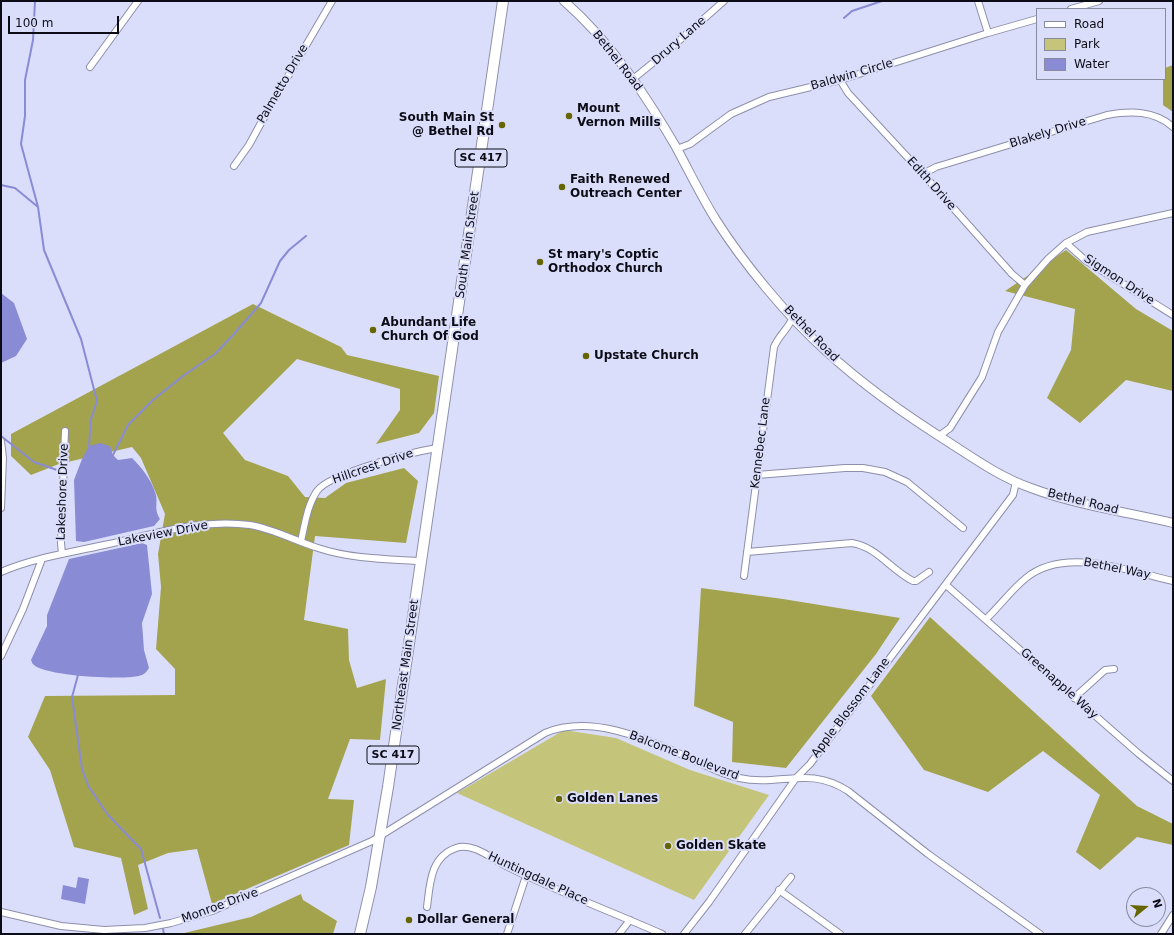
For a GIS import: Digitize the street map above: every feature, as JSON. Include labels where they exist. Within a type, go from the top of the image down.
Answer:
[{"type":"main road","name":"South Main Street","points":[[420,561],[504,1]]},
{"type":"main road","name":"Northeast Main Street","points":[[360,934],[371,887],[380,835],[420,561]]},
{"type":"street","points":[[90,67],[138,1]]},
{"type":"street","name":"Palmetto Drive","points":[[234,166],[249,145],[332,1]]},
{"type":"street","name":"Bethel Road","points":[[564,1],[593,31],[633,79],[677,148],[705,201],[727,237],[752,270],[825,351],[851,373],[939,436],[988,467],[1016,482],[1068,499],[1173,523]]},
{"type":"street","name":"Drury Lane","points":[[633,79],[660,58],[724,1]]},
{"type":"street","points":[[978,1],[988,33]]},
{"type":"street","points":[[1074,8],[1099,1]]},
{"type":"street","name":"Baldwin Circle","points":[[677,148],[690,144],[731,114],[769,97],[840,80],[1036,19]]},
{"type":"street","name":"Edith Drive","points":[[840,80],[848,92],[1012,274],[1025,285]]},
{"type":"street","name":"Blakely Drive","points":[[923,174],[936,168],[1107,115],[1131,112],[1148,114],[1166,121],[1173,127]]},
{"type":"street","points":[[939,436],[950,428],[982,377],[987,366],[992,344],[1025,285],[1048,259],[1066,243],[1087,232],[1173,213]]},
{"type":"street","name":"Sigmon Drive","points":[[1066,243],[1085,260],[1173,315]]},
{"type":"street","name":"Kennebec Lane","points":[[744,576],[774,347],[778,338],[791,322],[793,317]]},
{"type":"street","name":"Lakeshore Drive","points":[[62,554],[61,535],[65,431]]},
{"type":"street","points":[[1,440],[1,508]]},
{"type":"street","name":"Hillcrest Drive","points":[[301,541],[306,516],[312,499],[317,491],[327,482],[376,464],[420,451],[437,448]]},
{"type":"street","points":[[757,475],[792,474],[845,468],[863,468],[885,472],[907,482],[963,528]]},
{"type":"street","name":"Apple Blossom Lane","points":[[684,934],[709,902],[796,778],[810,764],[946,586],[1013,495],[1016,482]]},
{"type":"street","name":"Lakeview Drive","points":[[1,572],[62,554],[186,527],[218,524],[261,527],[318,548],[344,554],[375,559],[420,561]]},
{"type":"street","points":[[748,552],[852,543],[874,551],[913,581],[916,581],[929,572]]},
{"type":"street","points":[[1,656],[9,643],[42,559]]},
{"type":"street","name":"Bethel Way","points":[[986,620],[1026,577],[1051,565],[1078,562],[1098,564],[1173,581]]},
{"type":"street","name":"Greenapple Way","points":[[946,586],[1139,754],[1173,780]]},
{"type":"street","points":[[1074,698],[1105,670],[1114,669]]},
{"type":"street","name":"Balcome Boulevard","points":[[380,835],[538,737],[553,730],[569,727],[594,727],[624,733],[669,749],[720,772],[738,778],[764,781],[816,777],[840,786],[928,854],[1040,934]]},
{"type":"street","name":"Monroe Drive","points":[[1,912],[38,922],[83,928],[128,929],[171,923],[212,911],[265,890],[372,841],[380,835]]},
{"type":"street","name":"Huntingdale Place","points":[[427,907],[431,878],[437,860],[457,848],[474,848],[526,876],[662,934]]},
{"type":"street","points":[[508,934],[526,876]]},
{"type":"street","points":[[745,934],[791,877]]},
{"type":"street","points":[[779,890],[840,934]]},
{"type":"street","points":[[1161,934],[1173,915]]},
{"type":"street","points":[[620,934],[630,920]]},
{"type":"green space","points":[[564,730],[616,738],[690,770],[769,795],[694,900],[457,793]]},
{"type":"shaded area","points":[[1173,65],[1173,112],[1163,105],[1163,80],[1166,80],[1166,68]]},
{"type":"shaded area","points":[[1066,250],[1136,309],[1173,331],[1173,391],[1126,380],[1080,423],[1047,398],[1071,350],[1075,309],[1005,291]]},
{"type":"shaded area","points":[[253,304],[341,347],[347,355],[439,376],[434,413],[419,433],[376,444],[400,410],[400,389],[297,359],[223,433],[245,460],[288,476],[305,497],[325,498],[346,483],[404,468],[418,481],[406,543],[315,536],[304,620],[348,629],[349,660],[357,688],[386,679],[380,740],[350,739],[328,799],[354,800],[349,845],[212,904],[197,849],[168,853],[138,865],[148,909],[134,915],[121,858],[74,847],[50,770],[28,737],[45,696],[175,695],[175,669],[156,649],[161,587],[158,554],[165,514],[141,458],[132,447],[59,464],[31,475],[11,456],[11,434]]},
{"type":"shaded area","points":[[701,588],[783,599],[900,618],[876,654],[786,768],[732,762],[733,722],[694,706]]},
{"type":"shaded area","points":[[930,617],[1137,806],[1173,824],[1173,845],[1137,837],[1100,870],[1076,852],[1100,795],[1043,751],[988,792],[924,770],[871,696]]},
{"type":"shaded area","points":[[301,894],[303,900],[337,921],[333,934],[180,934],[251,917]]},
{"type":"water","points":[[1,293],[14,303],[27,339],[16,356],[1,363]]},
{"type":"water","points":[[100,443],[110,446],[113,455],[118,460],[132,458],[142,469],[151,482],[155,492],[156,508],[160,519],[154,526],[84,542],[76,541],[74,480],[89,446]]},
{"type":"water","points":[[142,543],[147,545],[152,594],[142,623],[144,650],[149,668],[146,672],[142,675],[134,677],[121,678],[69,675],[41,669],[33,665],[31,660],[47,626],[47,615],[69,559]]},
{"type":"water","points":[[78,877],[89,879],[85,904],[61,899],[63,885],[76,888]]},
{"type":"waterway","points":[[35,1],[33,40],[25,80],[25,116],[21,144],[38,207],[44,250],[81,339],[97,401],[91,419],[89,446]]},
{"type":"waterway","points":[[844,18],[852,11],[882,1]]},
{"type":"waterway","points":[[1,185],[15,188],[38,207]]},
{"type":"waterway","points":[[113,455],[128,425],[153,400],[183,376],[215,354],[234,334],[261,303],[280,261],[289,250],[306,236]]},
{"type":"waterway","points":[[1,436],[34,462],[57,470]]},
{"type":"waterway","points":[[78,675],[72,697],[82,769],[89,787],[108,815],[141,849],[160,918]]},
{"type":"waterway","points":[[163,929],[164,934]]},
{"type":"place","name":"Mount Vernon Mills","points":[[569,116]]},
{"type":"place","name":"South Main St @ Bethel Rd","points":[[502,125]]},
{"type":"place","name":"Faith Renewed Outreach Center","points":[[562,187]]},
{"type":"place","name":"St mary's Coptic Orthodox Church","points":[[540,262]]},
{"type":"place","name":"Abundant Life Church Of God","points":[[373,330]]},
{"type":"place","name":"Upstate Church","points":[[586,356]]},
{"type":"place","name":"Golden Lanes","points":[[559,799]]},
{"type":"place","name":"Golden Skate","points":[[668,846]]},
{"type":"place","name":"Dollar General","points":[[409,920]]}]
